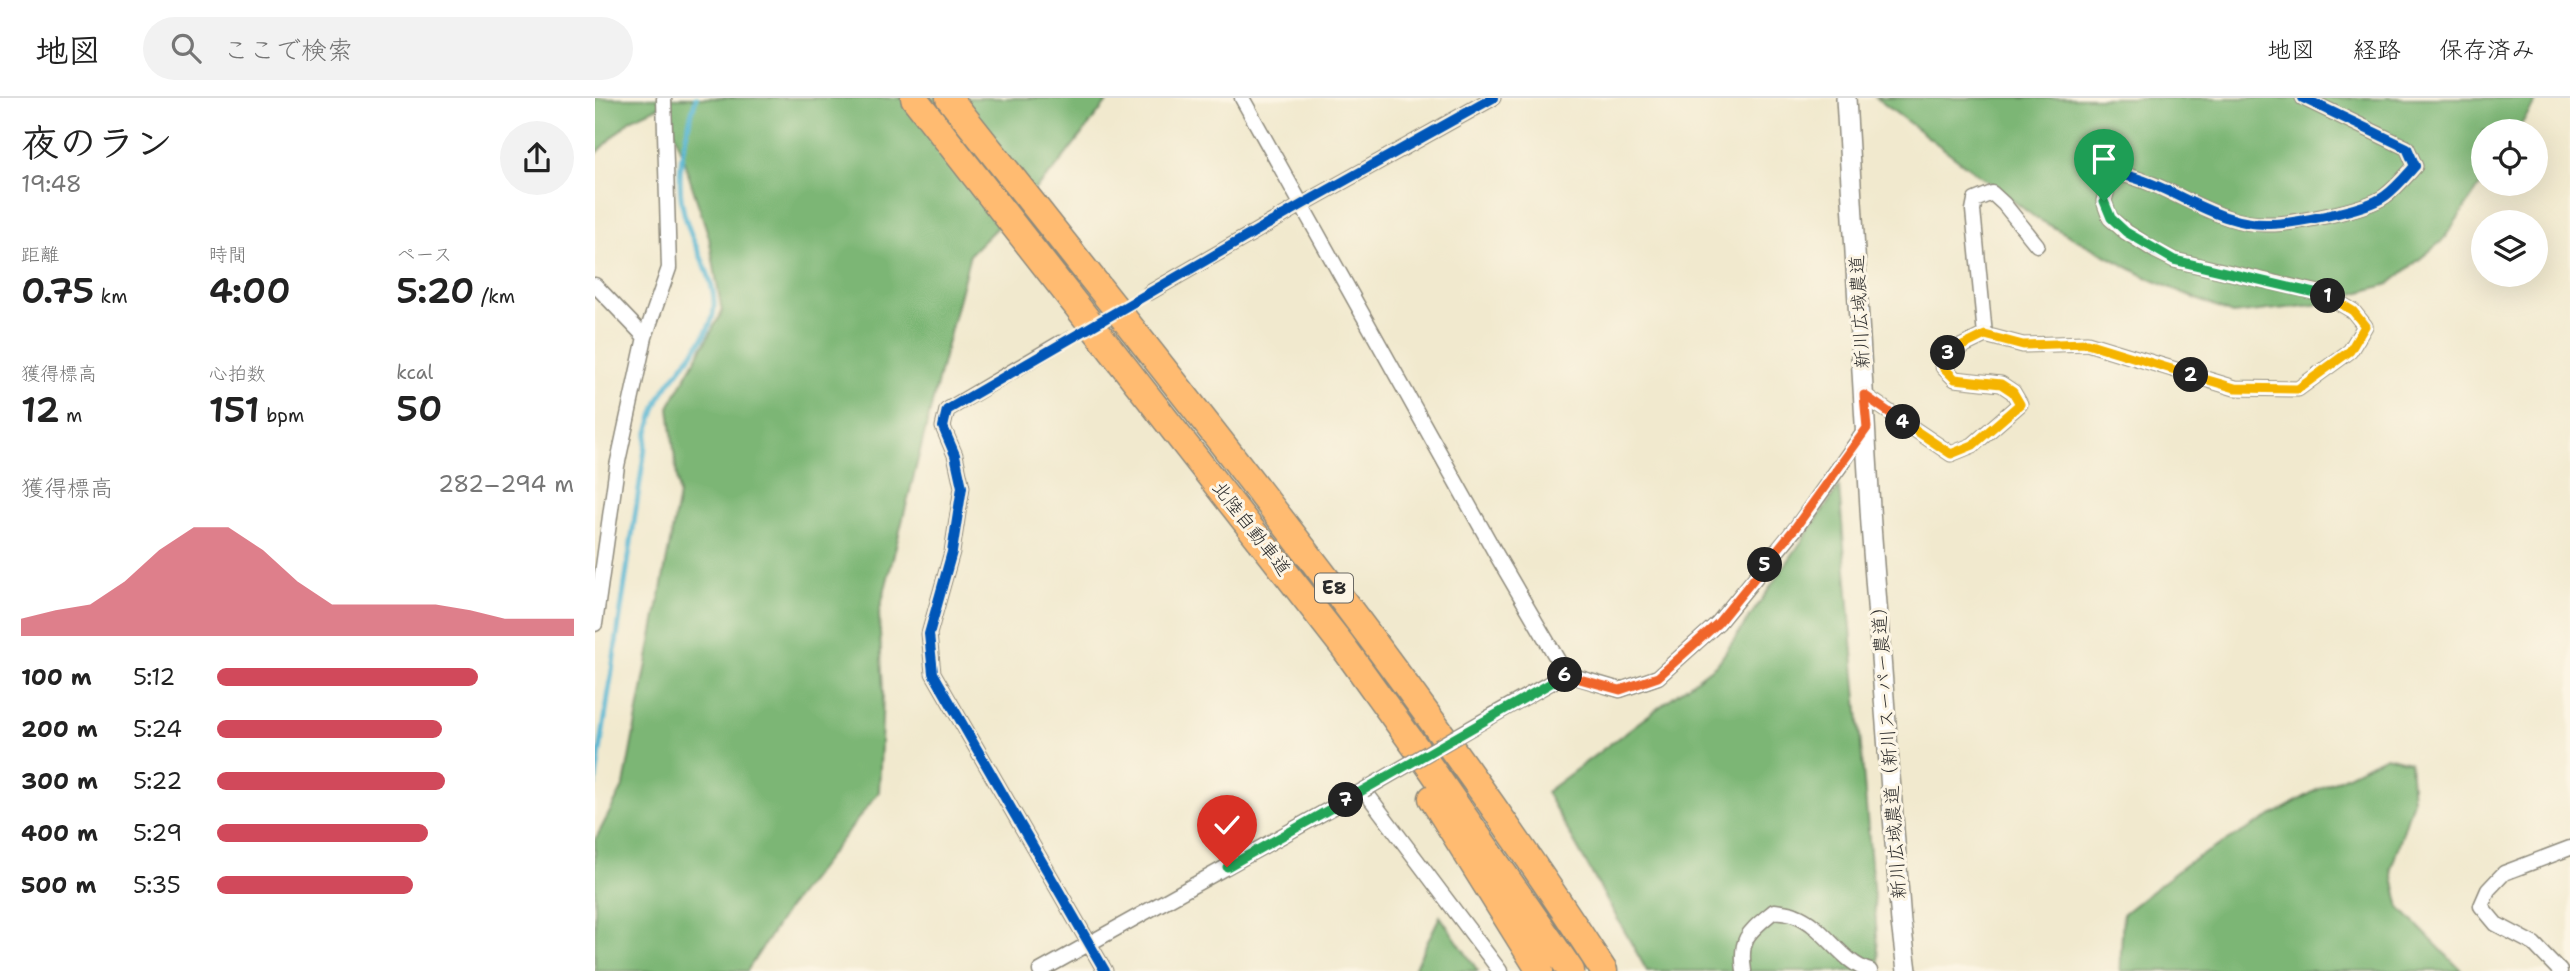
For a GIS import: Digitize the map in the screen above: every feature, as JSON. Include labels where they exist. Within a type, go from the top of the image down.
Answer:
[{"type":"highway","name":"北陸自動車道","points":[[914,98],[1342,645],[1570,971]]},
{"type":"highway","name":"北陸自動車道","points":[[949,98],[1367,630],[1531,860],[1604,971]]},
{"type":"highway","points":[[1147,393],[1396,746],[1540,971]]},
{"type":"street","points":[[595,624],[617,466],[645,337],[669,268],[664,98]]},
{"type":"street","points":[[1242,98],[1566,674],[1620,690],[1658,677],[1718,623],[1795,528],[1867,428]]},
{"type":"street","points":[[1149,293],[1493,98]]},
{"type":"street","name":"新川広域農道","points":[[1846,98],[1871,525]]},
{"type":"street","points":[[1864,395],[1951,454],[1973,445],[2020,404],[2013,392],[2001,384],[1955,379],[1943,367],[1944,355],[1985,335],[2023,345],[2087,343],[2235,388],[2298,389],[2350,351],[2365,326],[2353,311],[2324,294],[2174,260],[2126,232],[2111,218],[2104,201],[2108,186],[2120,174],[2142,178],[2227,218],[2269,225],[2357,208],[2383,198],[2415,166],[2407,148],[2303,98]]},
{"type":"street","points":[[1985,335],[1973,210],[1975,200],[1992,193],[2037,245]]},
{"type":"street","points":[[595,285],[645,337]]},
{"type":"street","points":[[1061,343],[947,410],[943,427],[955,455],[962,486],[952,552],[929,634],[933,673],[1105,971]]},
{"type":"street","name":"新川広域農道（新川スーパー農道）","points":[[1871,525],[1907,971]]},
{"type":"street","points":[[1040,971],[1566,674]]},
{"type":"street","points":[[1364,790],[1500,971]]},
{"type":"street","points":[[2560,971],[2534,944],[2496,924],[2481,906],[2488,890],[2504,873],[2570,848]]},
{"type":"street","points":[[1744,971],[1741,950],[1747,934],[1773,911],[1795,914],[1814,926],[1859,968],[1870,971]]},
{"type":"green space","points":[[595,98],[1110,98],[1054,170],[970,254],[879,613],[883,693],[879,792],[788,908],[747,971],[595,971],[595,840],[624,785],[679,495],[669,407],[722,312],[709,237],[673,128],[669,102],[630,120],[595,155]]},
{"type":"green space","points":[[1876,98],[2538,98],[2525,119],[2471,119],[2473,196],[2443,240],[2389,284],[2314,305],[2232,314],[2150,279],[2036,218]]},
{"type":"green space","points":[[1839,487],[1880,971],[1647,971],[1546,792],[1718,663]]},
{"type":"green space","points":[[2386,756],[2410,762],[2413,801],[2391,869],[2400,908],[2462,971],[2120,971],[2123,914],[2186,864],[2315,791]]},
{"type":"green space","points":[[1440,916],[1478,971],[1413,971]]},
{"type":"waterway","points":[[595,785],[647,435],[665,389],[708,329],[714,304],[708,273],[690,233],[680,192],[681,160],[696,98]]},
{"type":"tunnel","points":[[1060,343],[1149,293]]},
{"type":"cycle path","points":[[1105,971],[933,673],[929,634],[952,552],[962,487],[955,455],[943,427],[947,410],[1303,204],[1493,98]]},
{"type":"cycle path","points":[[1864,395],[1951,454],[1973,445],[2020,404],[2013,392],[2001,384],[1955,379],[1943,367],[1944,355],[1985,335],[2023,345],[2087,343],[2235,388],[2298,389],[2350,351],[2365,326],[2353,311],[2324,294],[2174,260],[2126,232],[2110,218],[2104,201],[2108,186],[2120,174],[2148,183],[2215,213],[2247,222],[2277,224],[2327,216],[2375,201],[2385,196],[2415,166],[2407,148],[2303,98]]},
{"type":"route","points":[[1227,867],[1566,674],[1620,690],[1658,677],[1718,623],[1795,528],[1867,428],[1864,395],[1951,454],[1973,445],[2020,404],[2013,392],[2001,384],[1955,379],[1943,367],[1944,355],[1958,346],[1985,335],[2023,345],[2087,343],[2235,388],[2298,389],[2350,351],[2365,326],[2353,311],[2324,294],[2174,260],[2126,232],[2111,218],[2104,201]]}]
